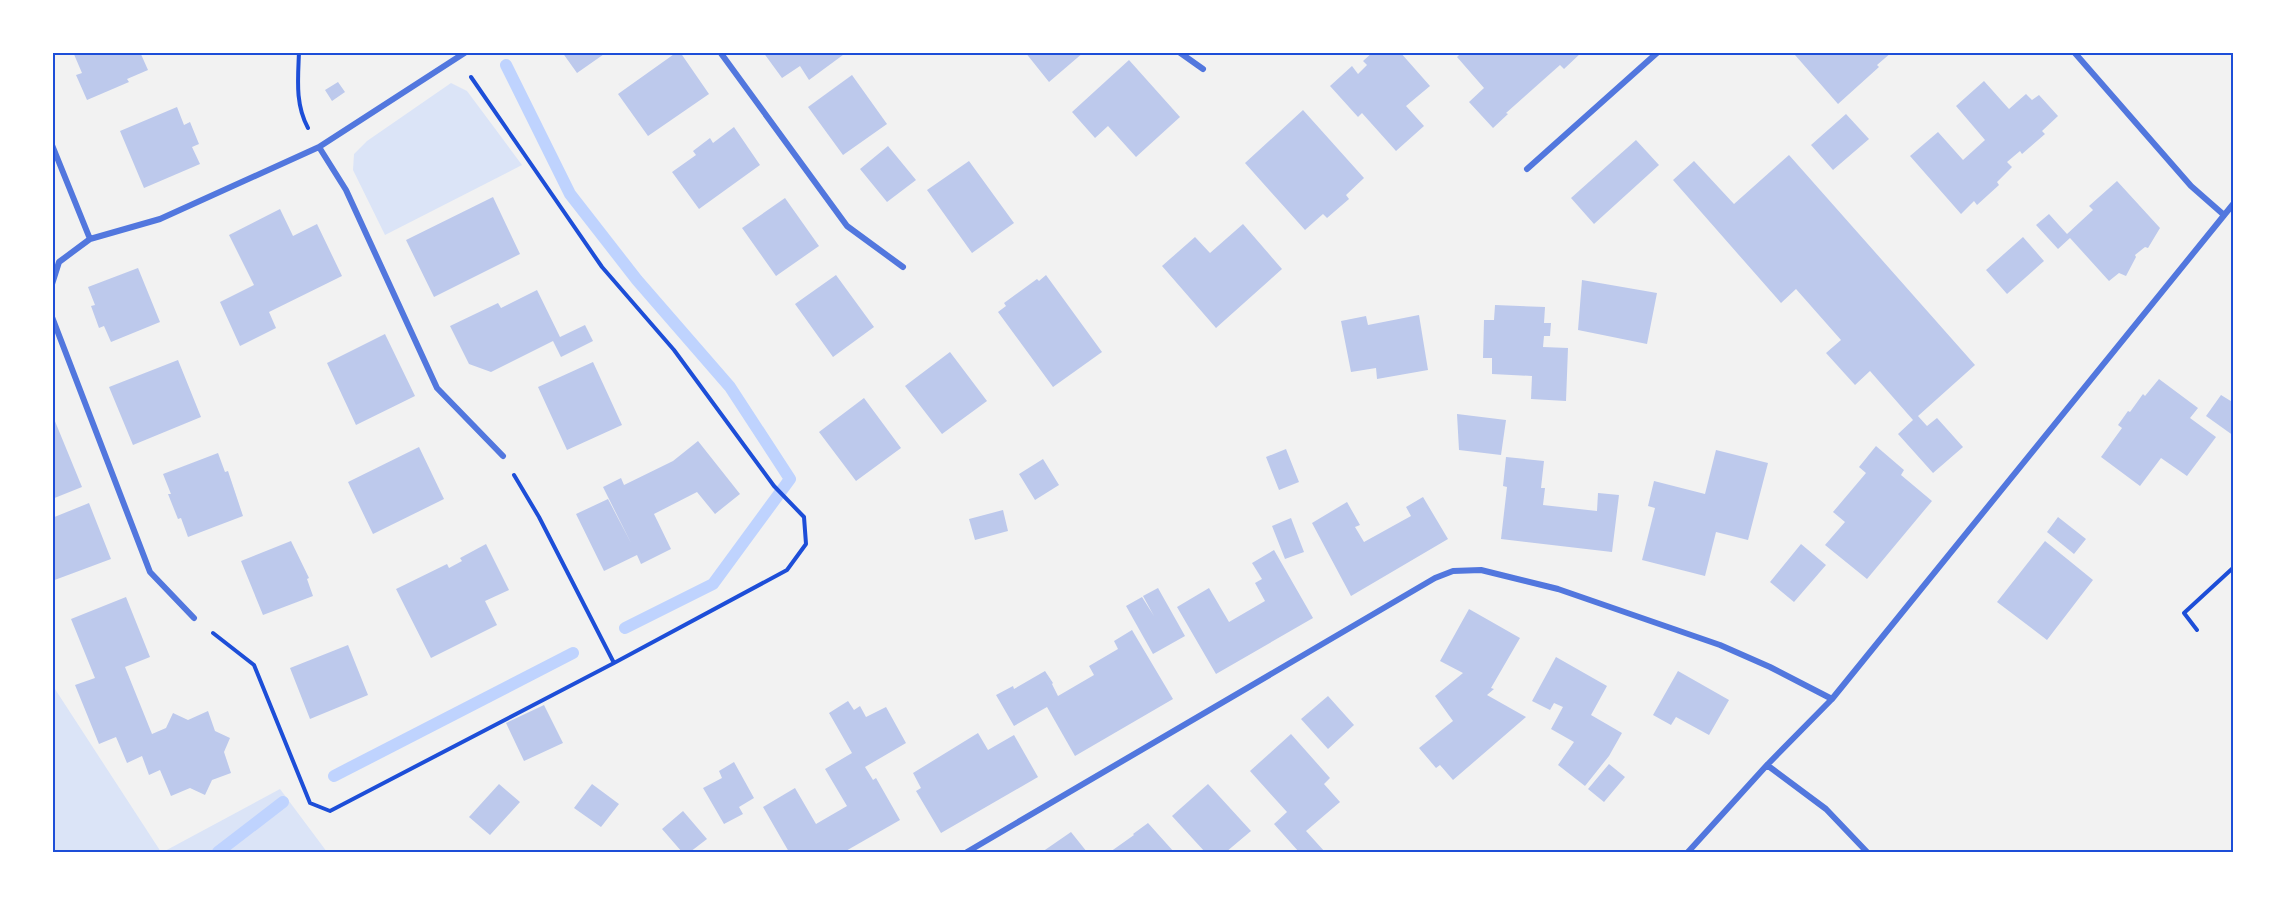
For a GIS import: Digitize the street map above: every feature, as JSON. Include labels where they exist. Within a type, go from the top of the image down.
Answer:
[{"type":"street","points":[[720,52],[847,226],[903,267]]},
{"type":"street","points":[[1179,52],[1203,69]]},
{"type":"street","points":[[1527,169],[1658,52]]},
{"type":"street","points":[[2074,52],[2191,186],[2224,215]]},
{"type":"street","points":[[52,284],[59,262],[90,239],[160,219],[319,147],[463,55]]},
{"type":"street","points":[[52,145],[90,239]]},
{"type":"street","points":[[319,147],[346,190],[437,388],[503,456]]},
{"type":"street","points":[[1688,852],[1767,765],[1832,699],[2234,203]]},
{"type":"street","points":[[52,317],[150,572],[194,618]]},
{"type":"street","points":[[967,852],[1425,584],[1453,571],[1481,570],[1558,589],[1720,645],[1770,667],[1832,699]]},
{"type":"street","points":[[1767,765],[1826,809],[1867,852]]},
{"type":"path","points":[[299,52],[297,92],[304,120],[319,147]]},
{"type":"path","points":[[194,618],[254,665],[310,803],[330,811],[787,570],[806,544],[804,517],[774,486],[674,350],[603,267],[475,85],[463,55]]},
{"type":"path","points":[[503,456],[539,517],[614,663]]},
{"type":"path","points":[[2197,630],[2184,613],[2234,567]]},
{"type":"shaded area","points":[[451,83],[467,91],[522,165],[385,235],[353,170],[354,154],[367,141]]},
{"type":"shaded area","points":[[53,686],[161,852],[53,852]]},
{"type":"shaded area","points":[[280,789],[327,852],[163,852]]},
{"type":"building","points":[[73,52],[140,52],[148,70],[127,79],[129,82],[87,100],[76,75],[82,73]]},
{"type":"building","points":[[562,52],[607,52],[577,73]]},
{"type":"building","points":[[680,52],[709,94],[648,136],[618,94]]},
{"type":"building","points":[[763,52],[847,52],[809,80],[800,66],[782,78]]},
{"type":"building","points":[[1025,52],[1084,52],[1049,82]]},
{"type":"building","points":[[1373,52],[1400,52],[1430,86],[1406,106],[1424,126],[1396,151],[1362,113],[1358,117],[1330,86],[1352,66],[1358,74],[1367,65],[1363,61]]},
{"type":"building","points":[[1462,52],[1582,52],[1564,69],[1560,65],[1506,113],[1508,114],[1493,128],[1469,102],[1484,88],[1457,57]]},
{"type":"building","points":[[1798,52],[1892,52],[1838,104],[1795,55]]},
{"type":"building","points":[[1129,60],[1180,117],[1136,157],[1108,126],[1095,138],[1072,112]]},
{"type":"building","points":[[852,75],[887,124],[843,155],[808,107]]},
{"type":"building","points":[[1984,81],[2009,109],[2026,94],[2032,100],[2039,95],[2058,116],[2042,131],[2045,134],[2022,154],[2020,151],[2007,162],[2012,167],[1997,182],[1999,185],[1977,205],[1974,201],[1961,214],[1910,156],[1938,132],[1963,160],[1985,140],[1956,106]]},
{"type":"building","points":[[338,82],[345,92],[332,101],[325,90]]},
{"type":"building","points":[[177,107],[184,125],[190,122],[199,144],[192,147],[200,164],[144,188],[120,131]]},
{"type":"building","points":[[1303,110],[1364,178],[1346,195],[1349,199],[1327,218],[1323,214],[1305,230],[1245,163]]},
{"type":"building","points":[[1846,114],[1869,139],[1833,170],[1811,145]]},
{"type":"building","points":[[734,127],[760,165],[699,209],[672,172],[696,155],[693,151],[710,138],[713,143]]},
{"type":"building","points":[[1636,140],[1659,165],[1594,224],[1571,198]]},
{"type":"building","points":[[888,146],[916,180],[887,202],[860,169]]},
{"type":"building","points":[[1789,155],[1975,365],[1918,416],[1927,426],[1937,418],[1963,447],[1933,473],[1898,434],[1913,420],[1870,371],[1855,385],[1826,353],[1841,340],[1796,289],[1781,303],[1673,180],[1694,161],[1734,204]]},
{"type":"building","points":[[969,161],[1014,223],[972,253],[927,190]]},
{"type":"building","points":[[2117,181],[2160,228],[2148,248],[2145,247],[2135,255],[2126,276],[2119,273],[2109,281],[2070,238],[2058,249],[2036,225],[2049,214],[2067,234],[2093,210],[2089,206]]},
{"type":"building","points":[[493,197],[520,254],[434,297],[406,240]]},
{"type":"building","points":[[785,198],[819,246],[776,276],[742,228]]},
{"type":"building","points":[[280,209],[293,236],[317,224],[342,276],[269,312],[276,328],[240,346],[220,302],[254,285],[229,235]]},
{"type":"building","points":[[1243,224],[1282,269],[1216,328],[1162,266],[1195,237],[1210,253]]},
{"type":"building","points":[[2023,237],[2044,261],[2007,294],[1986,270]]},
{"type":"building","points":[[138,268],[160,322],[111,342],[104,326],[99,328],[91,306],[95,305],[88,287]]},
{"type":"building","points":[[836,275],[874,327],[833,357],[795,304]]},
{"type":"building","points":[[1046,275],[1102,352],[1053,387],[998,312],[1006,306],[1004,303]]},
{"type":"building","points":[[1582,280],[1657,293],[1647,344],[1578,330]]},
{"type":"building","points":[[537,290],[560,337],[585,325],[593,341],[561,357],[553,341],[491,372],[469,364],[450,326],[498,303],[501,308]]},
{"type":"building","points":[[1495,305],[1545,307],[1544,323],[1551,323],[1550,336],[1544,336],[1543,347],[1568,348],[1566,401],[1531,399],[1532,376],[1492,374],[1492,358],[1483,358],[1484,320],[1494,320]]},
{"type":"building","points":[[1419,315],[1428,370],[1377,379],[1376,368],[1351,372],[1341,321],[1366,316],[1368,325]]},
{"type":"building","points":[[385,334],[415,396],[356,425],[327,363]]},
{"type":"building","points":[[950,352],[987,401],[942,434],[905,386]]},
{"type":"building","points":[[178,360],[201,417],[133,445],[109,387]]},
{"type":"building","points":[[593,362],[622,425],[567,450],[538,387]]},
{"type":"building","points":[[2159,379],[2198,408],[2190,418],[2216,437],[2187,476],[2161,458],[2140,486],[2101,457],[2122,428],[2118,425],[2128,411],[2130,412],[2143,394],[2145,396]]},
{"type":"building","points":[[2221,395],[2234,403],[2234,436],[2206,416]]},
{"type":"building","points":[[864,398],[901,448],[856,481],[819,432]]},
{"type":"building","points":[[52,414],[82,487],[52,499]]},
{"type":"building","points":[[1457,414],[1506,420],[1501,455],[1459,450]]},
{"type":"building","points":[[698,441],[740,494],[715,514],[697,492],[654,514],[671,549],[641,564],[637,555],[604,571],[576,514],[608,499],[631,543],[603,487],[621,478],[624,485],[673,461]]},
{"type":"building","points":[[1876,446],[1904,470],[1901,475],[1932,501],[1867,579],[1825,545],[1845,522],[1833,512],[1866,473],[1859,467]]},
{"type":"building","points":[[419,447],[444,499],[373,534],[348,482]]},
{"type":"building","points":[[1286,449],[1299,482],[1279,490],[1266,457]]},
{"type":"building","points":[[1716,450],[1768,463],[1748,540],[1716,532],[1705,576],[1642,560],[1655,508],[1648,506],[1654,481],[1705,494]]},
{"type":"building","points":[[218,453],[225,472],[228,471],[243,516],[188,537],[168,494],[171,494],[163,474]]},
{"type":"building","points":[[1506,457],[1544,461],[1541,488],[1545,488],[1543,505],[1597,511],[1598,493],[1619,495],[1612,552],[1501,539],[1507,487],[1503,486]]},
{"type":"building","points":[[1043,459],[1059,485],[1035,500],[1019,474]]},
{"type":"building","points":[[1423,497],[1448,539],[1351,596],[1312,523],[1347,502],[1360,525],[1355,527],[1364,542],[1411,516],[1406,507]]},
{"type":"building","points":[[89,503],[111,559],[52,581],[52,518]]},
{"type":"building","points":[[1003,510],[1008,531],[975,540],[969,519]]},
{"type":"building","points":[[2058,517],[2086,539],[2074,554],[2047,532]]},
{"type":"building","points":[[1291,518],[1304,552],[1285,559],[1272,526]]},
{"type":"building","points":[[291,541],[309,578],[307,579],[313,596],[263,615],[241,561]]},
{"type":"building","points":[[2045,541],[2093,580],[2047,640],[1997,602]]},
{"type":"building","points":[[486,544],[509,590],[485,601],[497,625],[431,658],[396,589],[447,564],[449,568],[462,561],[460,558]]},
{"type":"building","points":[[1801,544],[1826,565],[1794,602],[1770,582]]},
{"type":"building","points":[[1274,550],[1313,618],[1216,674],[1177,607],[1209,588],[1229,622],[1265,601],[1255,583],[1262,579],[1252,563]]},
{"type":"building","points":[[1158,588],[1185,636],[1153,654],[1126,606],[1142,597],[1154,616],[1143,596]]},
{"type":"building","points":[[126,597],[150,657],[125,667],[152,734],[166,728],[173,713],[188,720],[208,711],[215,731],[230,738],[224,752],[231,773],[212,780],[205,795],[190,788],[171,796],[160,770],[149,775],[142,756],[127,763],[116,737],[99,744],[75,685],[95,678],[71,619]]},
{"type":"building","points":[[1469,609],[1520,638],[1491,688],[1494,689],[1487,695],[1526,717],[1453,780],[1440,765],[1436,768],[1419,748],[1453,721],[1435,696],[1463,673],[1440,661]]},
{"type":"building","points":[[1132,630],[1173,699],[1075,756],[1047,707],[1014,726],[996,695],[1013,686],[1014,689],[1045,671],[1058,696],[1094,675],[1089,666],[1118,649],[1114,641]]},
{"type":"building","points":[[348,645],[368,695],[310,719],[290,668]]},
{"type":"building","points":[[1556,657],[1607,686],[1591,715],[1622,733],[1609,756],[1585,786],[1558,765],[1574,742],[1551,729],[1563,707],[1554,703],[1550,710],[1532,701]]},
{"type":"building","points":[[1678,671],[1729,700],[1709,735],[1676,717],[1671,725],[1653,715]]},
{"type":"building","points":[[1328,696],[1354,725],[1328,749],[1301,719]]},
{"type":"building","points":[[848,701],[854,710],[860,706],[866,717],[886,707],[906,743],[865,767],[873,780],[876,778],[900,820],[844,852],[789,852],[763,807],[795,788],[816,824],[847,806],[825,769],[852,753],[829,713]]},
{"type":"building","points":[[544,705],[563,743],[524,761],[506,723]]},
{"type":"building","points":[[978,733],[988,750],[1014,735],[1038,777],[941,833],[916,791],[921,788],[913,773]]},
{"type":"building","points":[[1291,734],[1330,778],[1324,784],[1340,802],[1306,831],[1325,852],[1299,852],[1274,824],[1287,812],[1250,771]]},
{"type":"building","points":[[734,762],[754,798],[739,807],[743,814],[724,824],[703,788],[722,778],[719,771]]},
{"type":"building","points":[[1609,764],[1625,777],[1604,802],[1588,789]]},
{"type":"building","points":[[499,784],[520,802],[490,835],[469,817]]},
{"type":"building","points":[[592,784],[619,804],[601,827],[574,808]]},
{"type":"building","points":[[1208,784],[1251,831],[1226,852],[1205,852],[1172,816]]},
{"type":"building","points":[[683,811],[707,839],[690,852],[682,852],[662,829]]},
{"type":"building","points":[[1148,823],[1174,852],[1110,852],[1134,835]]},
{"type":"building","points":[[1071,832],[1087,852],[1042,852]]},
{"type":"waterway","points":[[506,65],[570,194],[637,280],[730,387],[790,479],[713,584],[625,628]]},
{"type":"waterway","points":[[334,776],[573,653]]},
{"type":"waterway","points":[[218,852],[283,802]]}]
